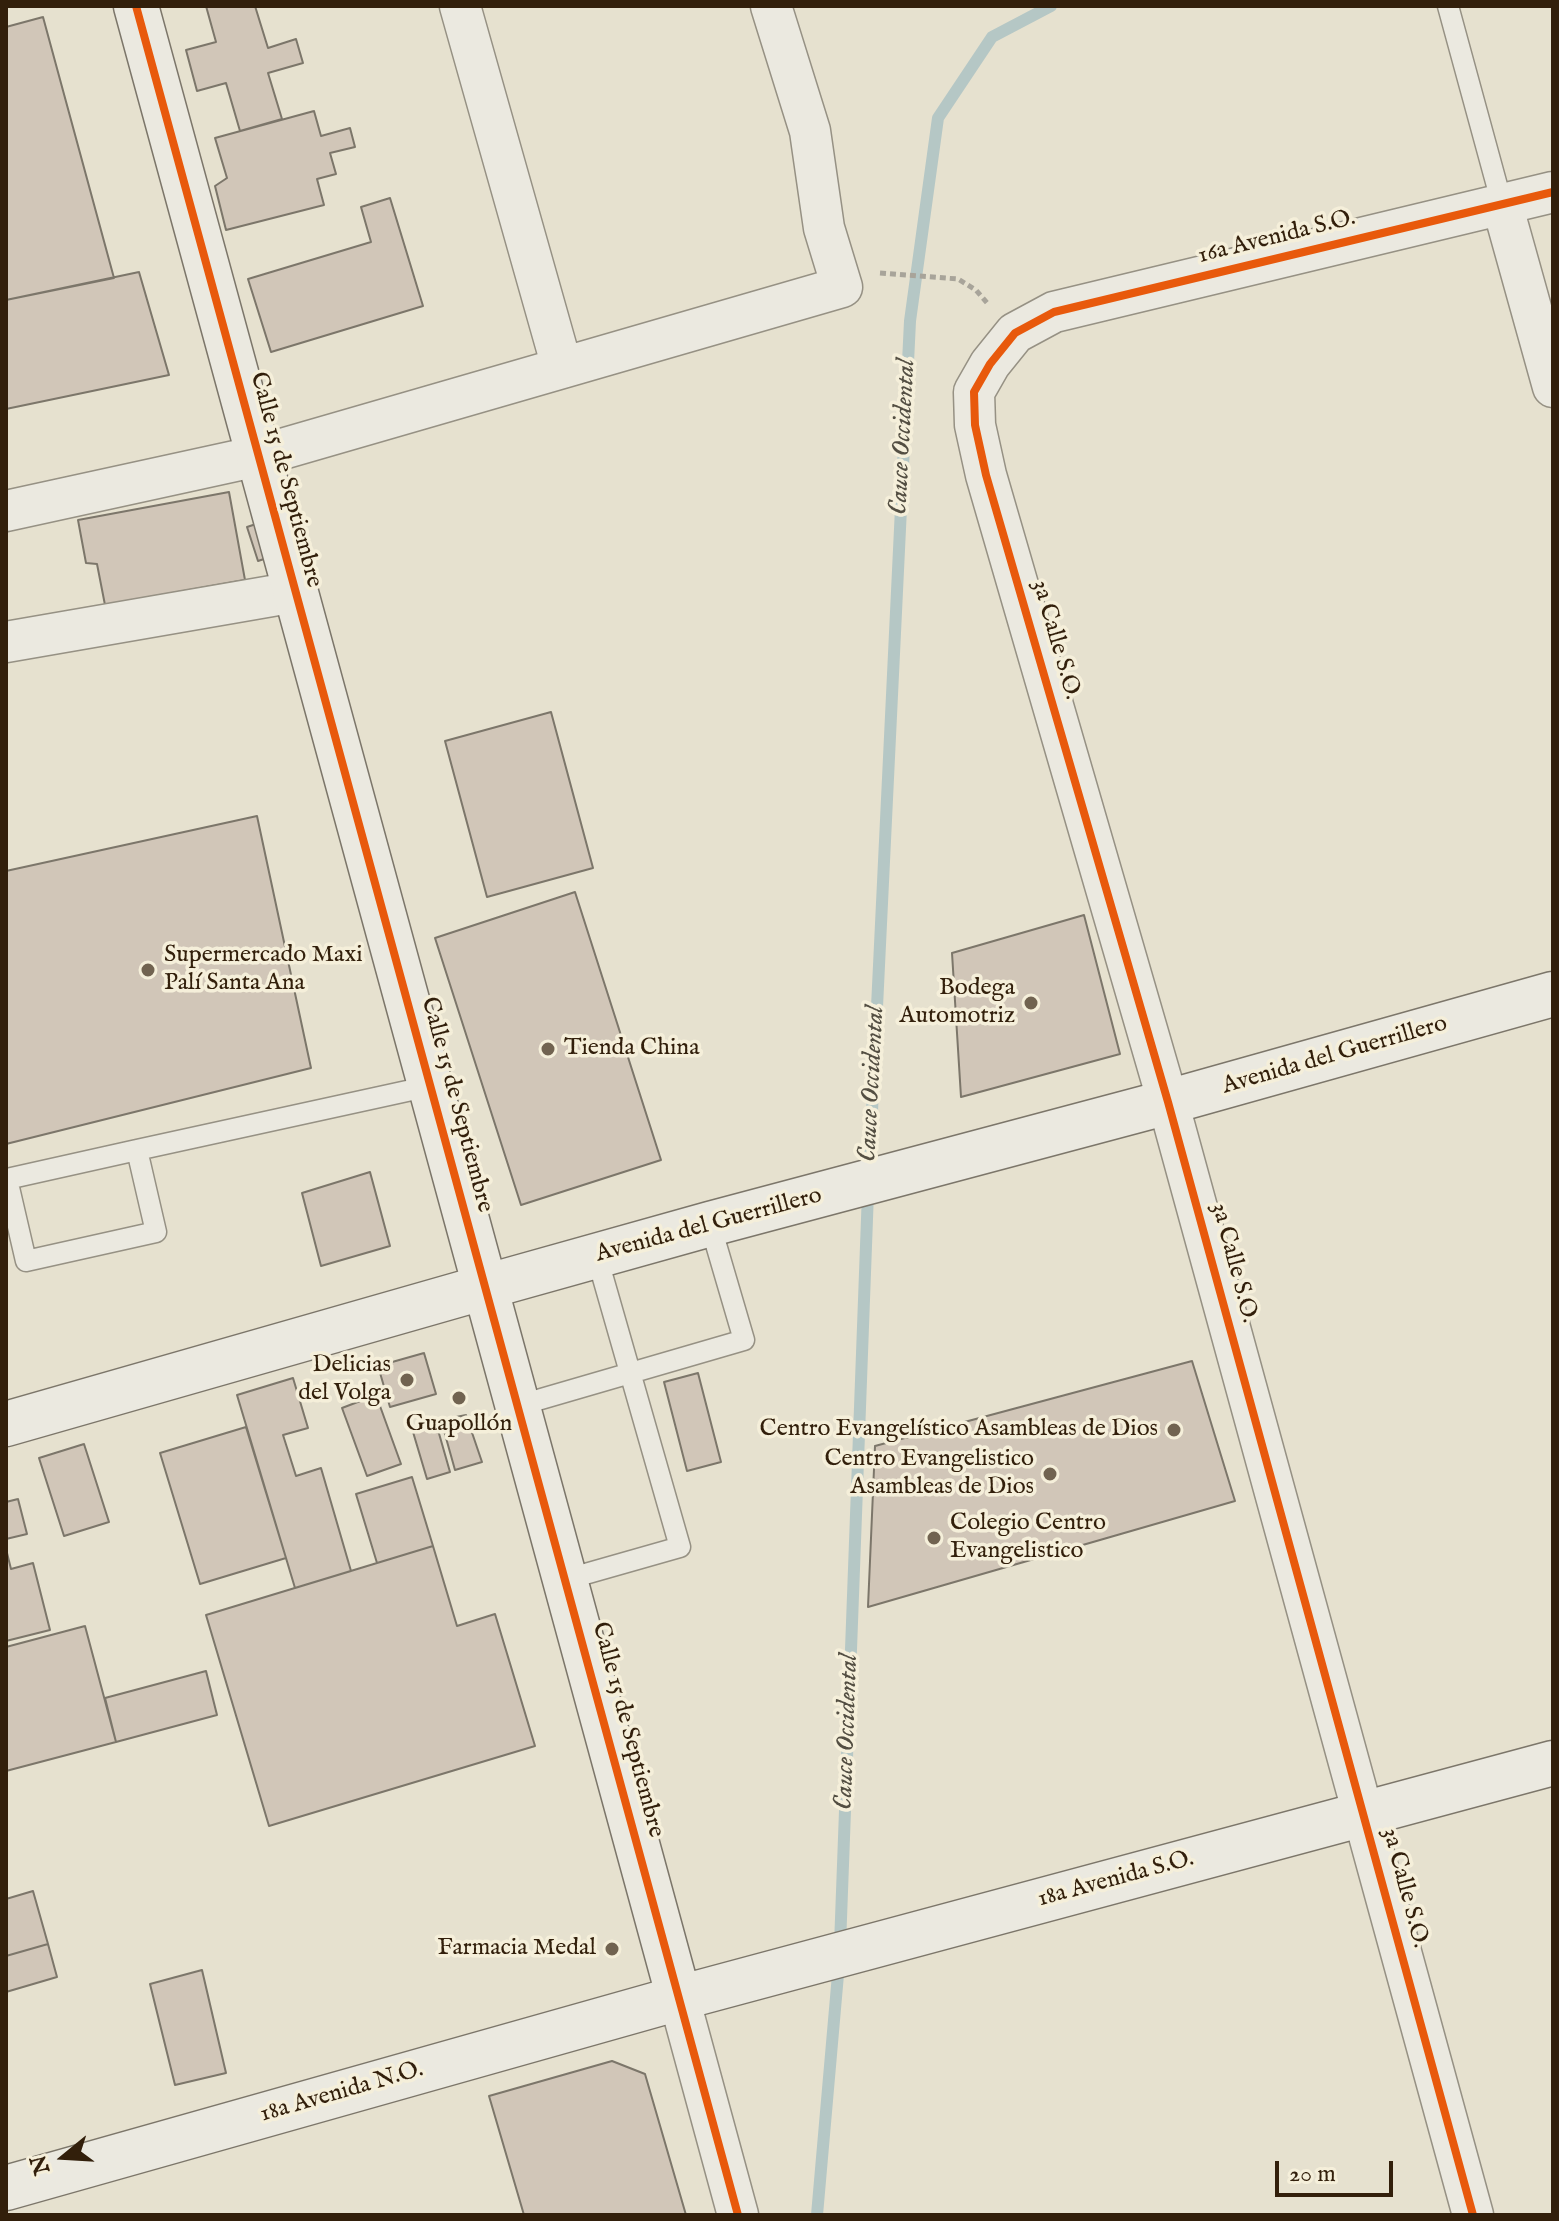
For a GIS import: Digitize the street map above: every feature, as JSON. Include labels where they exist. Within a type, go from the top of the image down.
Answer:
[{"type":"street","name":"Calle 15 de Septiembre","points":[[136,6],[738,2215]]},
{"type":"street","points":[[460,6],[562,367]]},
{"type":"street","points":[[6,511],[258,456],[842,287],[824,228],[810,131],[771,6]]},
{"type":"street","name":"16a Avenida S.O.","points":[[1015,333],[1054,312],[1553,192]]},
{"type":"street","points":[[1502,204],[1553,387]]},
{"type":"street","name":"3a Calle S.O.","points":[[1015,333],[990,364],[974,392],[975,425],[986,475],[1168,1102],[1473,2215]]},
{"type":"street","points":[[6,642],[295,592]]},
{"type":"street","name":"Avenida del Guerrillero","points":[[6,1424],[710,1224],[1168,1102],[1553,994]]},
{"type":"street","name":"18a Avenida S.O.","points":[[679,1998],[1553,1763]]},
{"type":"street","name":"18a Avenida N.O.","points":[[6,2188],[679,1998]]},
{"type":"lane","points":[[1448,6],[1502,204]]},
{"type":"lane","points":[[137,1150],[156,1232],[26,1261],[7,1179],[137,1150],[430,1086]]},
{"type":"lane","points":[[517,1406],[744,1340],[710,1224]]},
{"type":"lane","points":[[564,1580],[680,1547],[597,1257]]},
{"type":"path","points":[[880,273],[958,279],[976,290],[1015,333]]},
{"type":"building","points":[[206,6],[255,6],[268,48],[296,39],[303,63],[268,73],[282,119],[240,131],[226,83],[197,91],[186,50],[216,42]]},
{"type":"building","points":[[43,17],[114,278],[6,300],[6,27]]},
{"type":"building","points":[[314,111],[321,136],[350,128],[355,147],[330,153],[336,174],[317,179],[324,205],[226,230],[215,186],[227,178],[215,138]]},
{"type":"building","points":[[390,198],[423,306],[271,352],[248,279],[371,242],[361,207]]},
{"type":"building","points":[[139,272],[169,375],[6,409],[6,300]]},
{"type":"building","points":[[229,492],[245,580],[105,605],[97,564],[86,563],[78,520]]},
{"type":"building","points":[[262,522],[273,556],[258,561],[247,527]]},
{"type":"building","points":[[551,712],[593,868],[487,897],[445,741]]},
{"type":"building","name":"Supermercado Maxi Palí Santa Ana","points":[[257,816],[311,1068],[6,1144],[6,871]]},
{"type":"building","name":"Tienda China","points":[[575,892],[661,1160],[521,1205],[435,938]]},
{"type":"building","name":"Bodega Automotriz","points":[[1084,915],[1120,1054],[961,1097],[952,953]]},
{"type":"building","points":[[370,1172],[390,1246],[321,1266],[302,1193]]},
{"type":"building","name":"Delicias del Volga","points":[[424,1353],[436,1394],[390,1407],[378,1366]]},
{"type":"building","name":"Centro Evangelistico Asambleas de Dios","points":[[1192,1361],[1235,1501],[868,1607],[875,1446]]},
{"type":"building","points":[[698,1373],[721,1462],[687,1471],[664,1382]]},
{"type":"building","points":[[293,1378],[308,1428],[283,1435],[296,1476],[321,1468],[351,1571],[295,1588],[237,1395]]},
{"type":"building","points":[[376,1395],[401,1464],[367,1476],[342,1408]]},
{"type":"building","points":[[466,1415],[482,1462],[455,1470],[441,1420]]},
{"type":"building","points":[[436,1423],[450,1472],[427,1479],[413,1432]]},
{"type":"building","points":[[246,1427],[286,1558],[200,1584],[160,1453]]},
{"type":"building","points":[[84,1444],[109,1522],[64,1536],[39,1458]]},
{"type":"building","points":[[412,1477],[433,1546],[377,1563],[356,1494]]},
{"type":"building","points":[[18,1499],[27,1534],[6,1539],[6,1502]]},
{"type":"building","points":[[433,1546],[457,1626],[495,1614],[535,1746],[269,1826],[206,1615]]},
{"type":"building","points":[[6,1549],[11,1569],[33,1563],[50,1630],[6,1641]]},
{"type":"building","points":[[85,1626],[116,1742],[6,1771],[6,1647]]},
{"type":"building","points":[[206,1671],[217,1715],[116,1742],[105,1698]]},
{"type":"building","points":[[33,1891],[48,1944],[6,1956],[6,1899]]},
{"type":"building","points":[[48,1944],[57,1977],[6,1992],[6,1956]]},
{"type":"building","points":[[202,1970],[226,2073],[175,2085],[150,1984]]},
{"type":"building","points":[[612,2061],[645,2074],[686,2215],[524,2215],[489,2096]]},
{"type":"waterway","name":"Cauce Occidental","points":[[869,1173],[910,321],[938,118],[992,37],[1051,6]]},
{"type":"waterway","name":"Cauce Occidental","points":[[840,1945],[868,1192]]},
{"type":"waterway","name":"Cauce Occidental","points":[[817,2215],[839,1963]]},
{"type":"cycle path","points":[[136,6],[738,2215]]},
{"type":"cycle path","points":[[1473,2215],[1168,1102],[986,475],[975,425],[974,392],[990,364],[1015,333],[1054,312],[1553,192]]},
{"type":"place","name":"Supermercado Maxi Palí Santa Ana","points":[[148,970]]},
{"type":"place","name":"Bodega Automotriz","points":[[1031,1003]]},
{"type":"place","name":"Tienda China","points":[[548,1049]]},
{"type":"place","name":"Delicias del Volga","points":[[407,1380]]},
{"type":"place","name":"Guapollón","points":[[459,1398]]},
{"type":"place","name":"Centro Evangelístico Asambleas de Dios","points":[[1174,1430]]},
{"type":"place","name":"Centro Evangelistico Asambleas de Dios","points":[[1050,1474]]},
{"type":"place","name":"Colegio Centro Evangelistico","points":[[934,1538]]},
{"type":"place","name":"Farmacia Medal","points":[[612,1949]]}]
